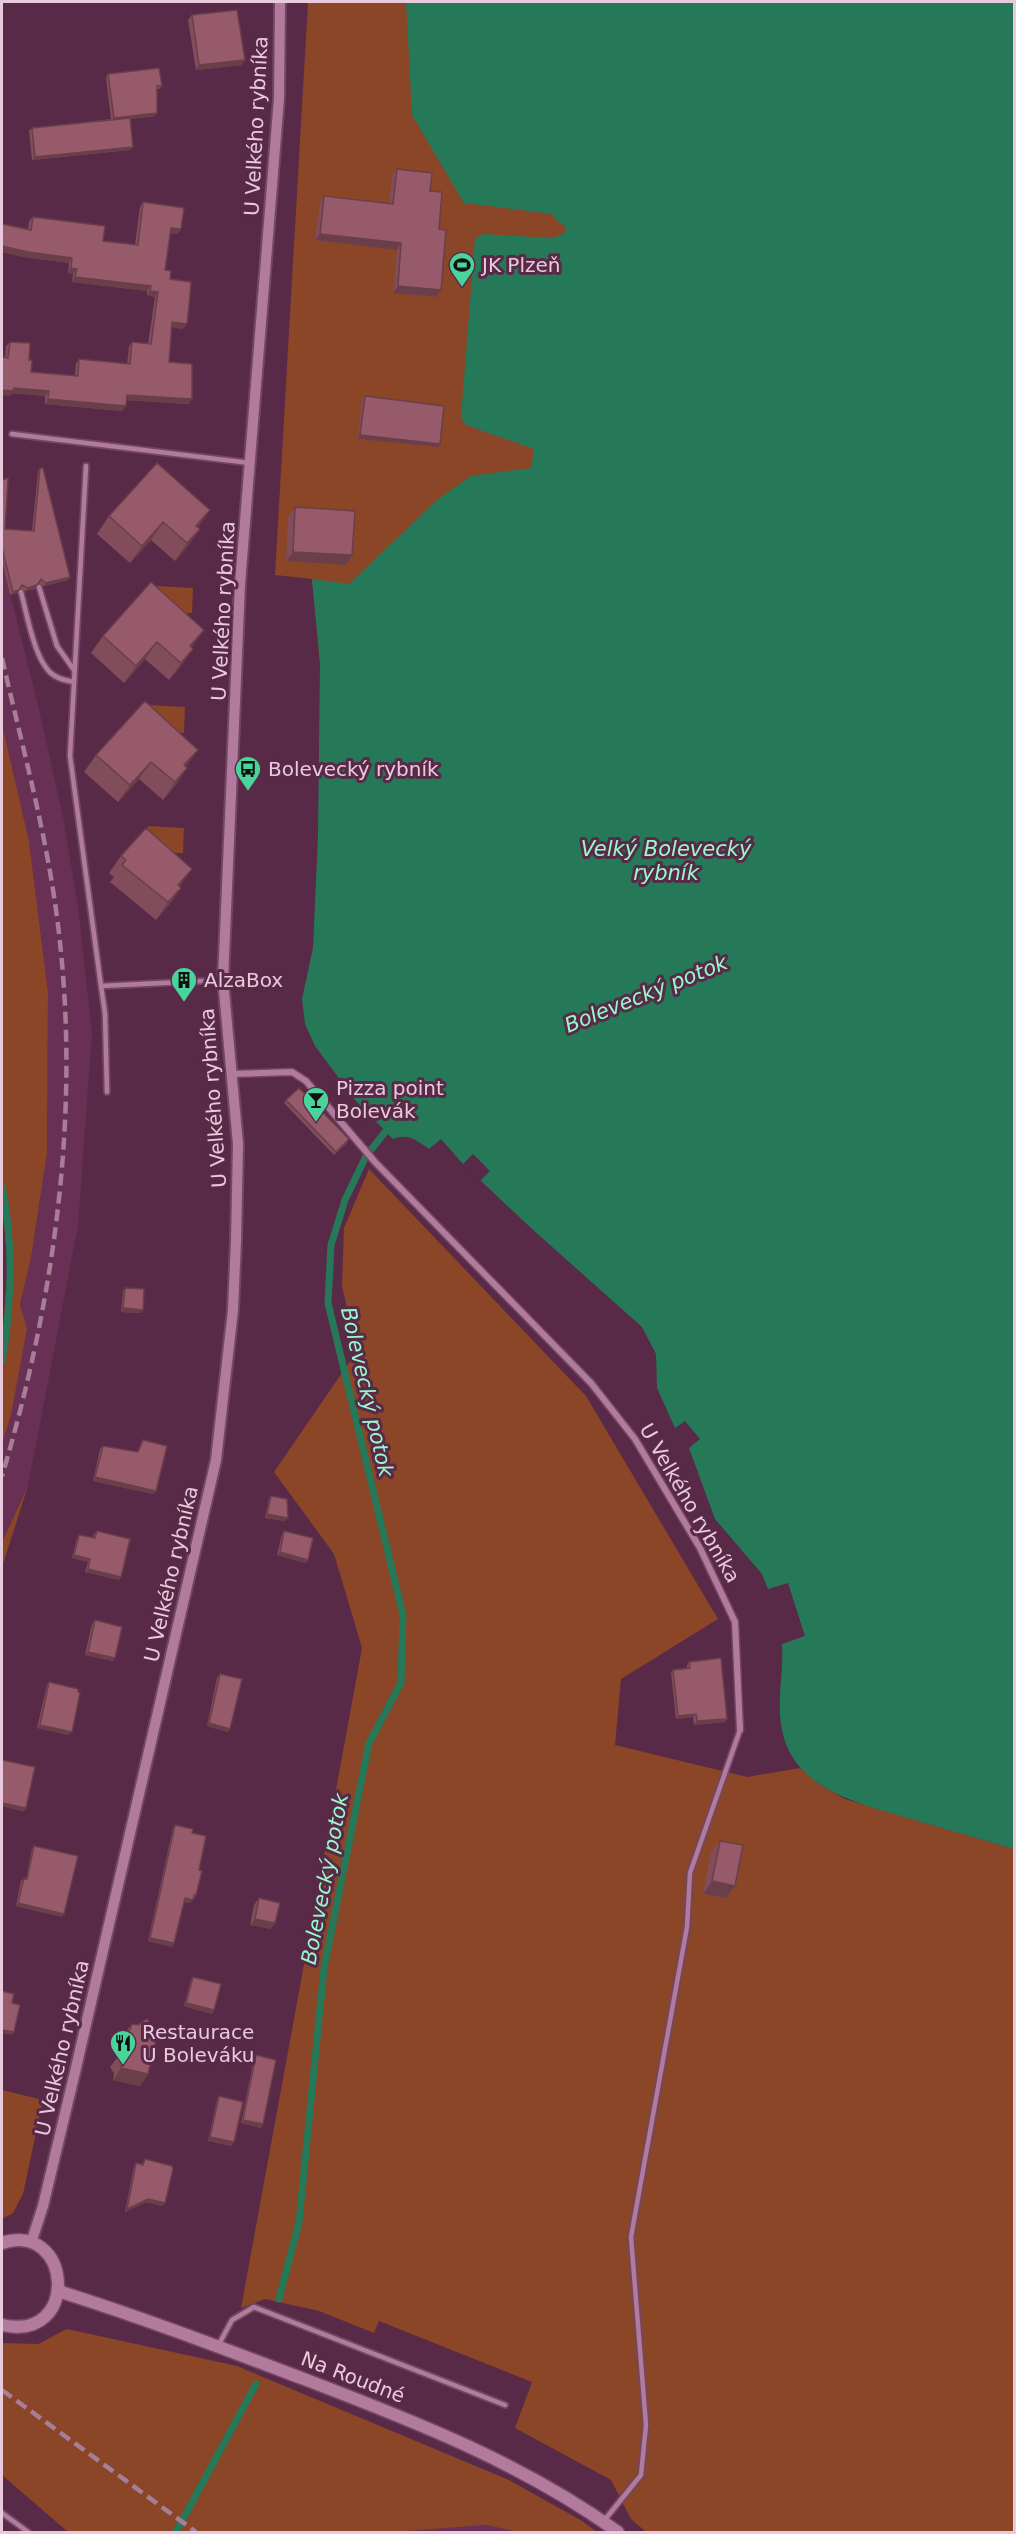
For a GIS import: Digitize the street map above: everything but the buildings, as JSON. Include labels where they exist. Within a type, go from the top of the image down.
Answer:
[{"type":"main road","points":[[2,2243],[14,2240],[39,2247],[51,2259],[58,2274],[58,2291],[51,2309],[37,2322],[19,2327],[2,2325]]},
{"type":"main road","name":"Na Roudné","points":[[58,2291],[218,2346],[389,2411],[486,2453],[547,2485],[618,2532]]},
{"type":"street","name":"U Velkého rybníka","points":[[31,2243],[43,2206],[75,2072],[216,1460],[233,1310],[238,1144],[223,980],[240,584],[279,98],[280,2]]},
{"type":"street","name":"U Velkého rybníka","points":[[230,1074],[292,1072],[306,1081],[353,1139],[591,1383],[635,1439],[700,1548],[735,1622],[740,1730]]},
{"type":"lane","points":[[12,434],[250,463]]},
{"type":"lane","points":[[87,466],[70,756],[105,1013],[107,1092]]},
{"type":"lane","points":[[39,587],[57,646],[74,670]]},
{"type":"lane","points":[[21,592],[37,650],[44,663],[54,676],[74,682]]},
{"type":"lane","points":[[101,986],[223,980]]},
{"type":"lane","points":[[603,2522],[641,2475],[646,2425],[631,2237],[687,1927],[690,1873],[740,1730]]},
{"type":"lane","points":[[218,2346],[232,2320],[254,2307],[506,2405]]},
{"type":"lane","points":[[2,2513],[28,2532]]},
{"type":"shaded area","name":"JK Plzeň","points":[[308,2],[640,2],[626,591],[320,663],[312,579],[275,575]]},
{"type":"shaded area","points":[[2,560],[64,822],[78,907],[92,1034],[78,1226],[28,1486],[2,1542],[2,1384],[31,1258],[47,1153],[48,992],[29,841],[2,724]]},
{"type":"shaded area","points":[[157,586],[193,588],[192,613],[182,613],[157,590]]},
{"type":"shaded area","points":[[150,705],[185,707],[184,733],[175,732],[150,709]]},
{"type":"shaded area","points":[[2,724],[29,841],[48,992],[47,1153],[31,1258],[20,1305],[27,1329],[11,1415],[2,1443],[2,1341],[8,1264],[2,1205]]},
{"type":"shaded area","points":[[148,826],[184,828],[183,853],[173,853],[148,830]]},
{"type":"shaded area","points":[[369,1169],[586,1396],[718,1619],[621,1679],[615,1745],[747,1777],[800,1768],[819,1784],[845,1799],[1014,1849],[1014,2532],[646,2532],[631,2519],[611,2480],[515,2428],[532,2382],[379,2321],[374,2333],[319,2311],[265,2299],[241,2308],[362,1648],[334,1554],[274,1472],[357,1351],[342,1286],[344,1228]]},
{"type":"shaded area","points":[[28,1486],[2,1567],[2,1542]]},
{"type":"shaded area","points":[[2,2090],[43,2100],[23,2194],[13,2213],[2,2219]]},
{"type":"shaded area","points":[[67,2329],[237,2366],[509,2480],[582,2521],[597,2532],[518,2532],[486,2525],[394,2532],[68,2532],[2,2475],[2,2343],[38,2344]]},
{"type":"shaded area","points":[[486,2525],[518,2532],[394,2532]]},
{"type":"water","name":"Velký Bolevecký rybník","points":[[406,2],[1014,2],[1014,1849],[856,1802],[835,1793],[801,1769],[789,1751],[780,1719],[782,1644],[805,1636],[788,1583],[768,1589],[762,1574],[715,1519],[689,1448],[700,1439],[685,1421],[675,1428],[657,1388],[656,1354],[642,1327],[531,1228],[463,1164],[441,1139],[429,1149],[408,1137],[393,1139],[356,1101],[315,1046],[305,1024],[302,999],[313,948],[318,835],[320,663],[312,579],[349,584],[438,499],[471,476],[531,468],[534,449],[466,425],[461,417],[475,238],[484,234],[552,238],[565,233],[565,225],[560,224],[552,214],[464,203],[412,115]]},
{"type":"pier","points":[[473,1154],[490,1171],[479,1182],[461,1166]]},
{"type":"waterway","name":"Bolevecký potok","points":[[279,2299],[299,2222],[324,1968],[369,1743],[401,1683],[403,1615],[328,1303],[331,1245],[345,1200],[366,1156],[390,1126]]},
{"type":"waterway","points":[[2,1187],[10,1252],[10,1295],[2,1361]]},
{"type":"waterway","name":"Bolevecký potok","points":[[176,2532],[256,2384]]},
{"type":"railway","points":[[2,658],[41,824],[53,891],[64,994],[66,1064],[64,1134],[49,1272],[21,1409],[2,1476]]},
{"type":"railway","points":[[2,2390],[196,2532]]},
{"type":"place","name":"JK Plzeň","points":[[462,288]]},
{"type":"place","name":"Bolevecký rybník","points":[[248,792]]},
{"type":"place","name":"AlzaBox","points":[[184,1003]]},
{"type":"place","name":"Pizza point Bolevák","points":[[316,1123]]},
{"type":"place","name":"Restaurace U Boleváku","points":[[123,2066]]}]
